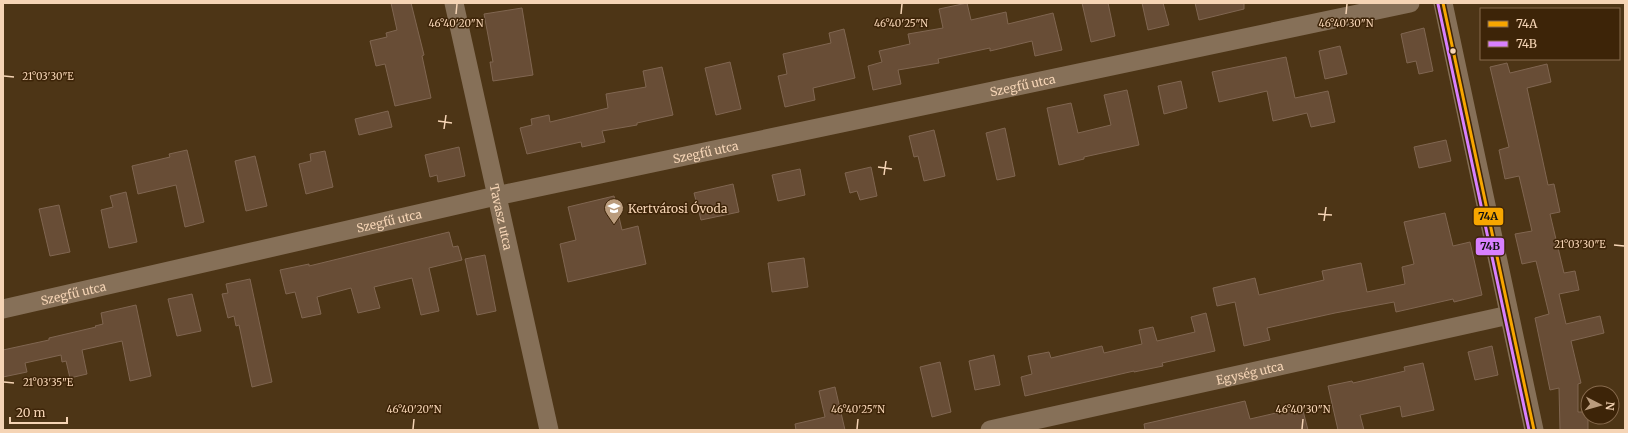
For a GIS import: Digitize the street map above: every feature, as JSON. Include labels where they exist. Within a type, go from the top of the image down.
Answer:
[{"type":"street","name":"Tavasz utca","points":[[454,3],[549,430]]},
{"type":"street","name":"Szegfű utca","points":[[3,309],[496,196],[1410,3]]},
{"type":"street","points":[[1443,3],[1534,430]]},
{"type":"street","name":"Egység utca","points":[[990,430],[1510,316]]},
{"type":"building","points":[[391,3],[411,3],[424,55],[422,56],[431,98],[395,106],[385,64],[376,66],[370,41],[387,37],[386,33],[397,30]]},
{"type":"building","points":[[967,3],[971,20],[1006,12],[1008,24],[1053,13],[1062,50],[1035,56],[1032,41],[990,51],[990,48],[938,59],[939,63],[898,70],[901,84],[873,90],[868,66],[882,62],[879,51],[910,44],[908,34],[943,28],[939,9]]},
{"type":"building","points":[[1082,3],[1108,3],[1115,36],[1091,42]]},
{"type":"building","points":[[1142,3],[1163,3],[1169,25],[1148,30]]},
{"type":"building","points":[[1195,3],[1244,3],[1244,9],[1199,20]]},
{"type":"building","points":[[522,8],[533,75],[493,81],[490,62],[493,62],[484,14]]},
{"type":"building","points":[[1424,28],[1433,71],[1419,74],[1416,61],[1407,63],[1401,34]]},
{"type":"building","points":[[844,29],[855,78],[813,88],[815,100],[785,107],[778,76],[787,74],[783,54],[831,43],[829,33]]},
{"type":"building","points":[[1340,46],[1347,74],[1325,79],[1319,51]]},
{"type":"building","points":[[1286,57],[1295,98],[1328,91],[1335,122],[1311,127],[1307,113],[1273,121],[1267,91],[1219,102],[1212,72]]},
{"type":"building","points":[[730,62],[741,109],[716,115],[705,68]]},
{"type":"building","points":[[1507,63],[1510,73],[1547,64],[1551,82],[1527,88],[1548,185],[1554,184],[1560,212],[1550,214],[1564,273],[1575,271],[1579,290],[1559,294],[1566,324],[1600,316],[1604,333],[1571,341],[1581,383],[1578,384],[1578,412],[1580,412],[1580,425],[1588,425],[1588,430],[1560,430],[1559,388],[1550,390],[1535,318],[1549,314],[1536,261],[1522,264],[1515,234],[1532,231],[1519,176],[1505,179],[1499,150],[1509,147],[1490,67]]},
{"type":"building","points":[[662,67],[673,115],[637,123],[637,125],[602,131],[605,142],[582,147],[581,142],[527,154],[520,128],[532,125],[531,119],[549,115],[550,122],[608,108],[606,94],[646,87],[643,71]]},
{"type":"building","points":[[1181,81],[1187,108],[1164,114],[1158,86]]},
{"type":"building","points":[[1127,90],[1139,145],[1084,157],[1084,159],[1059,165],[1047,108],[1071,103],[1078,133],[1111,125],[1104,95]]},
{"type":"building","points":[[388,111],[392,127],[359,135],[355,119]]},
{"type":"building","points":[[1005,128],[1015,176],[997,180],[986,133]]},
{"type":"building","points":[[934,130],[945,176],[924,181],[918,156],[914,157],[909,136]]},
{"type":"building","points":[[1446,140],[1451,161],[1419,168],[1414,147]]},
{"type":"building","points":[[459,147],[465,176],[438,182],[437,175],[430,177],[425,155]]},
{"type":"building","points":[[187,150],[204,222],[185,227],[176,185],[138,194],[132,166],[170,157],[169,154]]},
{"type":"building","points":[[325,151],[333,187],[306,194],[299,164],[311,161],[310,154]]},
{"type":"building","points":[[255,156],[267,206],[246,211],[235,161]]},
{"type":"building","points":[[871,167],[877,196],[860,200],[857,191],[850,193],[845,173]]},
{"type":"building","points":[[800,169],[805,195],[778,201],[772,175]]},
{"type":"building","points":[[733,184],[739,212],[701,220],[694,193]]},
{"type":"building","points":[[126,192],[137,242],[109,248],[101,210],[113,207],[110,196]]},
{"type":"building","points":[[614,196],[622,230],[638,226],[646,264],[568,282],[560,244],[576,240],[568,207]]},
{"type":"building","points":[[59,205],[70,252],[50,256],[39,209]]},
{"type":"building","points":[[1445,213],[1453,246],[1470,242],[1482,295],[1454,302],[1453,299],[1396,312],[1394,302],[1335,313],[1267,328],[1270,340],[1244,346],[1235,302],[1217,306],[1213,288],[1255,278],[1259,295],[1324,280],[1322,271],[1361,263],[1367,292],[1405,284],[1402,267],[1414,264],[1404,222]]},
{"type":"building","points":[[449,232],[453,247],[458,246],[462,260],[429,268],[439,311],[421,315],[412,278],[374,287],[380,308],[358,313],[351,288],[317,297],[321,314],[302,318],[295,292],[286,294],[280,270],[309,264],[309,266]]},
{"type":"building","points":[[485,255],[496,311],[477,315],[465,259]]},
{"type":"building","points":[[804,258],[808,287],[772,292],[768,263]]},
{"type":"building","points":[[250,279],[272,382],[252,387],[239,325],[236,326],[234,316],[228,318],[222,294],[228,293],[226,284]]},
{"type":"building","points":[[192,294],[201,331],[177,336],[168,299]]},
{"type":"building","points":[[136,305],[151,376],[130,381],[122,341],[82,350],[87,374],[70,378],[66,361],[62,362],[61,355],[25,363],[27,372],[3,377],[3,350],[49,340],[49,338],[96,327],[95,326],[103,324],[101,313]]},
{"type":"building","points":[[1206,313],[1215,351],[1162,363],[1163,366],[1134,371],[1025,396],[1021,377],[1032,374],[1028,356],[1049,352],[1051,358],[1102,346],[1104,353],[1142,344],[1139,330],[1153,327],[1157,341],[1195,332],[1191,317]]},
{"type":"building","points":[[1492,346],[1498,375],[1475,380],[1468,352]]},
{"type":"building","points":[[994,355],[1000,385],[975,390],[969,361]]},
{"type":"building","points":[[940,362],[951,412],[932,417],[920,367]]},
{"type":"building","points":[[1423,363],[1434,410],[1402,417],[1400,406],[1360,415],[1364,430],[1338,430],[1328,386],[1352,381],[1353,383],[1405,371],[1404,367]]},
{"type":"building","points":[[835,387],[845,430],[796,430],[795,424],[825,417],[819,391]]},
{"type":"building","points":[[1245,401],[1250,419],[1302,407],[1308,430],[1145,430],[1144,424]]},
{"type":"transit line","name":"74A","points":[[1443,3],[1534,430]]},
{"type":"transit line","name":"74B","points":[[1438,4],[1529,430]]},
{"type":"place","name":"Kertvárosi Óvoda","points":[[614,225]]}]
